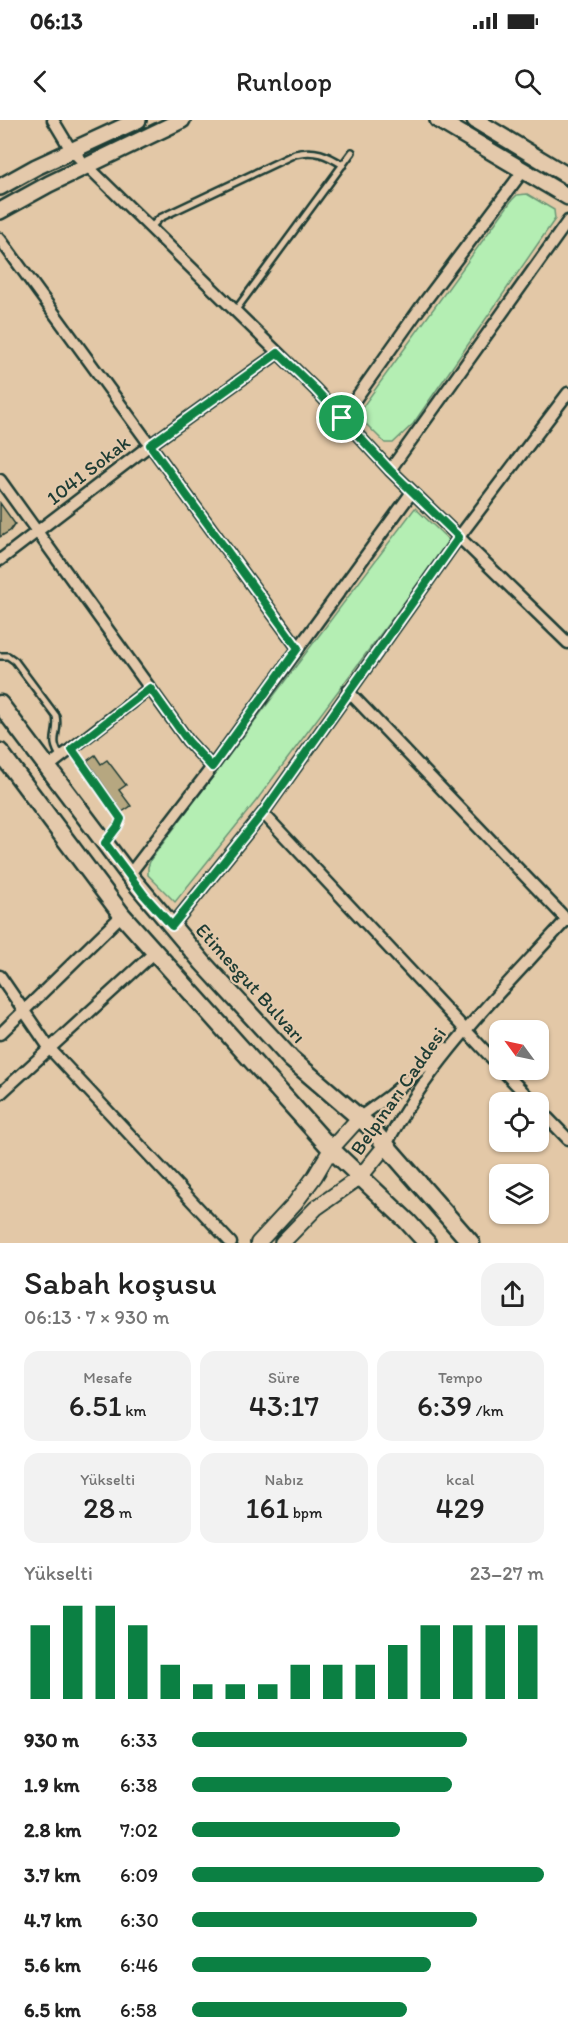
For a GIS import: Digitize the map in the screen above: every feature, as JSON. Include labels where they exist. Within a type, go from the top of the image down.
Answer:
[{"type":"main road","points":[[0,187],[71,150],[138,120]]},
{"type":"main road","points":[[0,211],[182,120]]},
{"type":"main road","points":[[438,120],[568,197]]},
{"type":"main road","points":[[475,120],[568,176]]},
{"type":"main road","name":"Etimesgut Bulvarı","points":[[0,704],[55,762],[105,843],[203,963],[291,1059],[360,1117],[471,1243]]},
{"type":"main road","points":[[0,752],[122,915],[331,1149],[427,1243]]},
{"type":"street","points":[[53,120],[71,150],[278,353],[412,492],[568,643]]},
{"type":"street","points":[[342,418],[420,308],[523,171]]},
{"type":"street","points":[[390,470],[568,221]]},
{"type":"street","points":[[0,239],[298,648]]},
{"type":"street","name":"1041 Sokak","points":[[0,560],[150,445],[278,353]]},
{"type":"street","points":[[172,926],[263,813],[459,537],[568,393]]},
{"type":"street","points":[[0,480],[188,741],[212,767]]},
{"type":"street","points":[[129,875],[212,767],[412,492]]},
{"type":"street","points":[[55,762],[150,688]]},
{"type":"street","points":[[348,691],[568,920]]},
{"type":"street","points":[[263,813],[489,1057]]},
{"type":"street","points":[[0,1034],[122,915]]},
{"type":"street","name":"Belpınarı Caddesi","points":[[282,1243],[316,1208],[360,1178],[386,1145],[412,1099],[464,1032],[568,920]]},
{"type":"street","points":[[0,1094],[155,952]]},
{"type":"street","points":[[0,976],[50,1049],[231,1243]]},
{"type":"street","name":"Belpınarı Caddesi","points":[[258,1243],[295,1203],[331,1149],[360,1117],[390,1096],[464,1032]]},
{"type":"street","points":[[512,1080],[523,1092]]},
{"type":"street","points":[[549,1119],[568,1139]]},
{"type":"lane","points":[[235,311],[352,152]]},
{"type":"lane","points":[[150,228],[160,218],[295,154],[320,153],[343,165]]},
{"type":"lane","points":[[0,656],[8,656],[15,661],[56,716],[55,762]]},
{"type":"lane","points":[[72,749],[121,819],[105,843]]},
{"type":"green space","points":[[527,194],[554,210],[555,219],[413,424],[393,443],[385,443],[360,418],[361,409],[512,200],[517,195]]},
{"type":"green space","points":[[415,508],[450,541],[256,801],[175,902],[148,875],[151,859]]},
{"type":"building","points":[[0,503],[15,524],[10,531],[0,537]]},
{"type":"building","points":[[95,755],[101,764],[107,760],[126,785],[119,790],[131,806],[122,812],[87,761]]},
{"type":"route","points":[[278,353],[342,418],[390,470],[459,537],[263,813],[172,926],[144,895],[105,843],[121,819],[72,749],[150,688],[188,741],[212,767],[298,648],[150,445],[278,353]]}]
